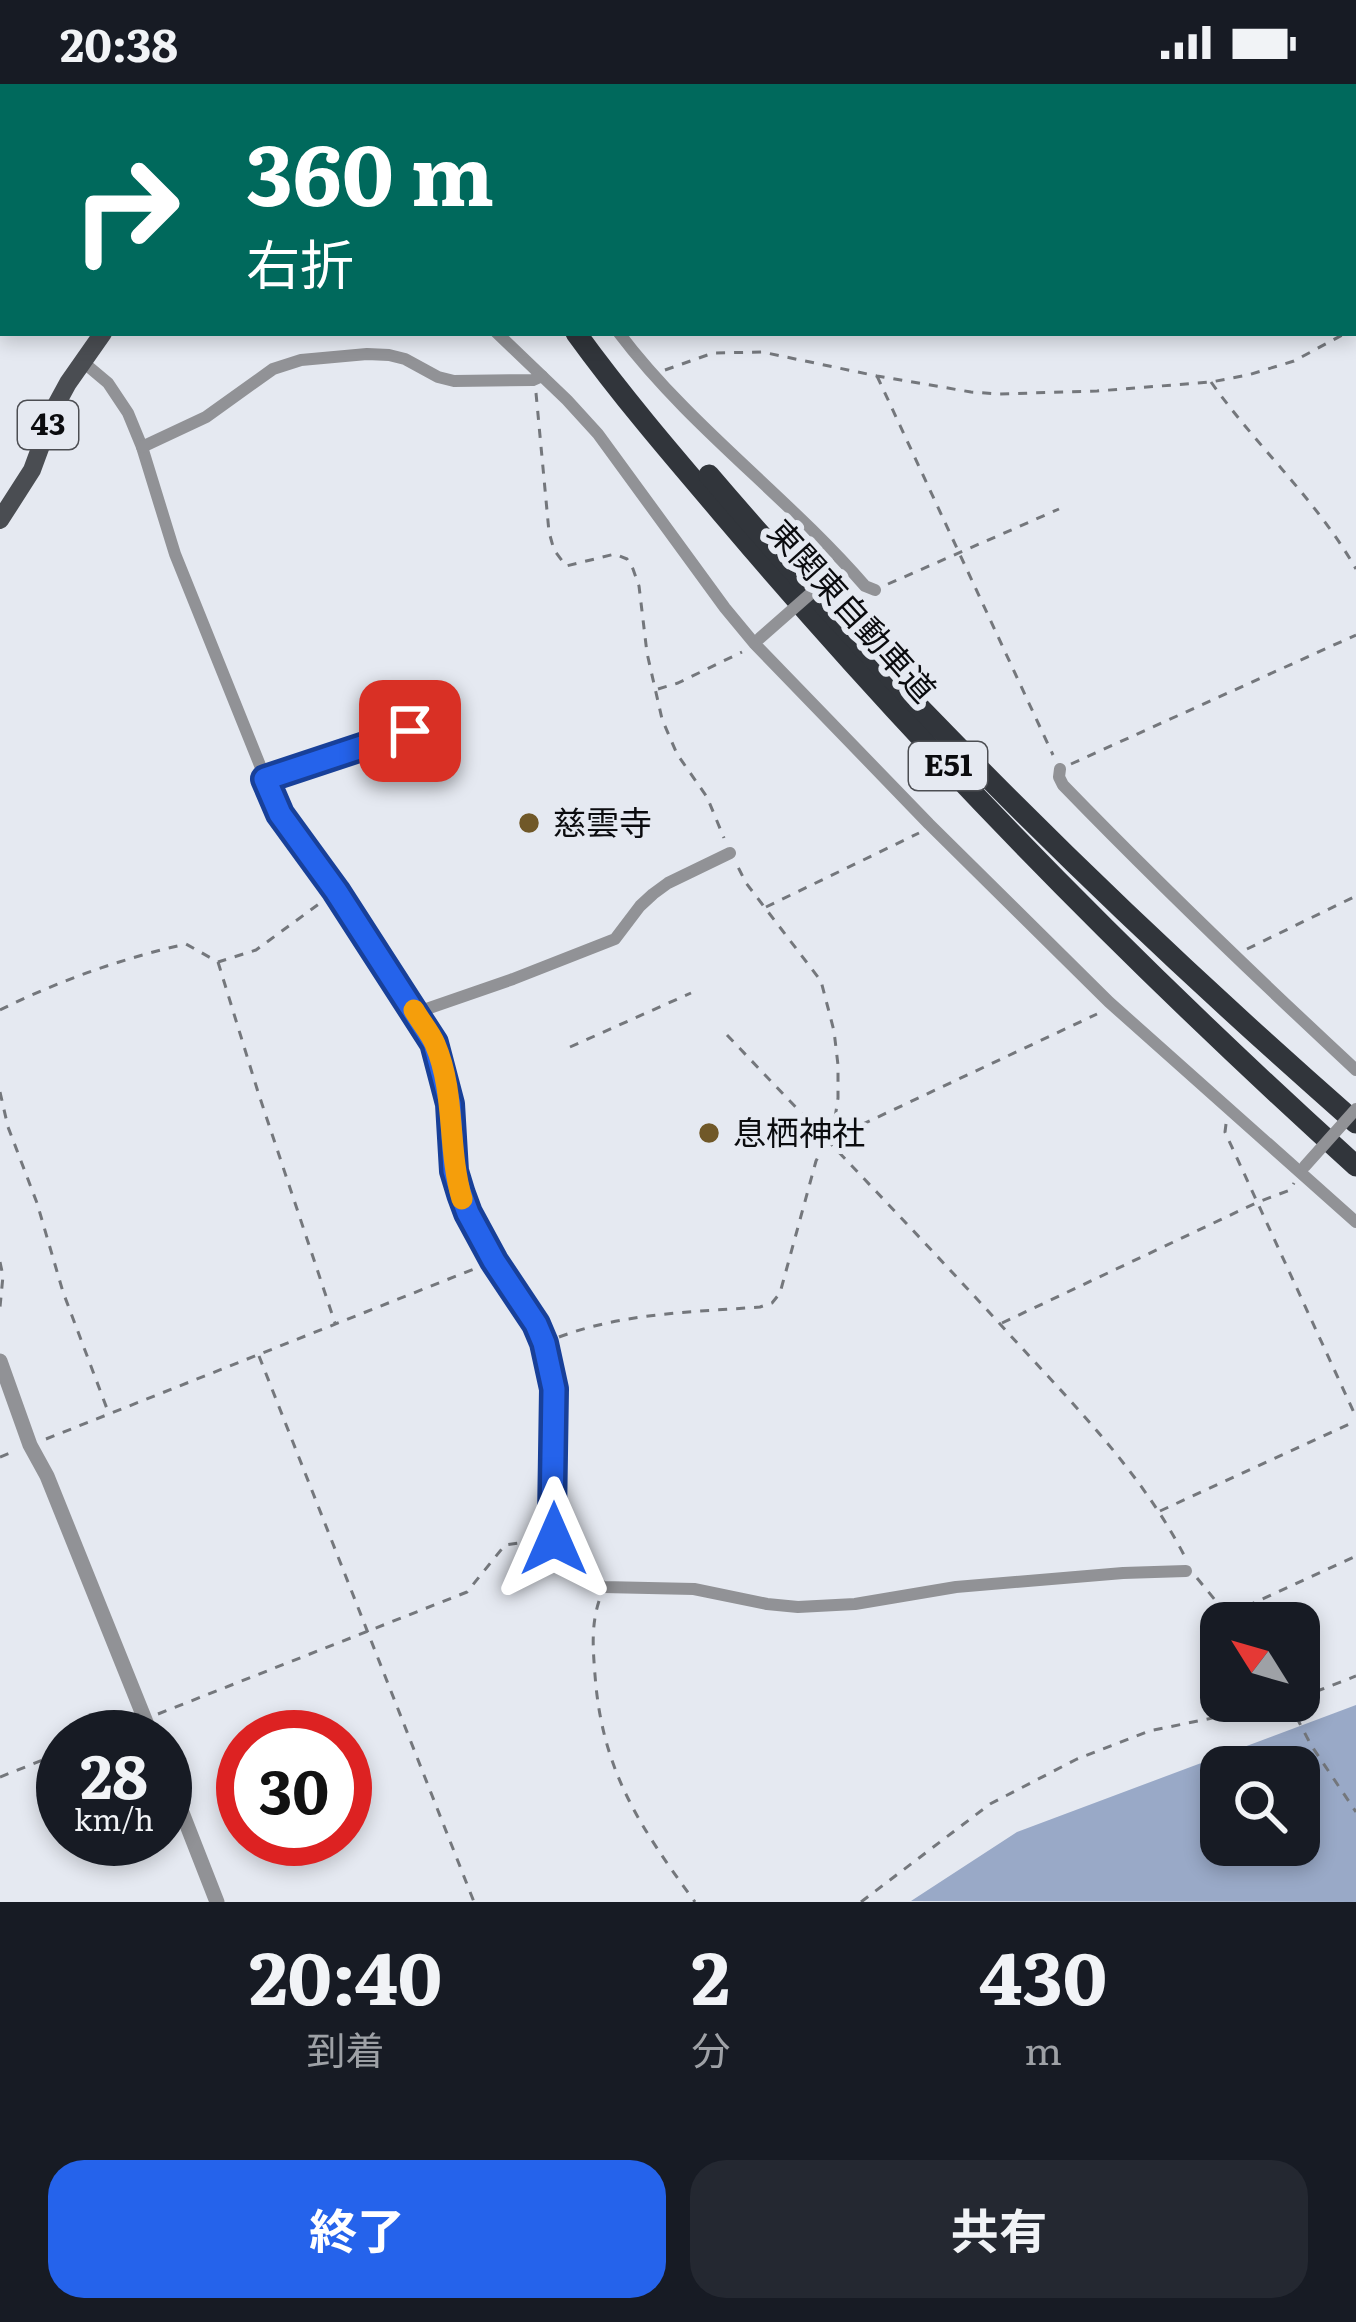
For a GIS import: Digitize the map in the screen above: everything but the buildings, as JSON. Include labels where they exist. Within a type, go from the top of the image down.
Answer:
[{"type":"highway","name":"東関東自動車道","points":[[578,336],[733,526],[915,730],[1158,980],[1356,1166]]},
{"type":"highway","name":"東関東自動車道","points":[[591,336],[733,502],[914,700],[1056,844],[1356,1123]]},
{"type":"main road","name":"43","points":[[0,520],[32,470],[56,405],[102,336]]},
{"type":"street","points":[[500,336],[598,434],[725,608],[928,824],[1109,1002],[1356,1222]]},
{"type":"street","points":[[621,336],[654,378],[839,567],[875,590]]},
{"type":"street","points":[[142,447],[206,417],[273,369],[301,360],[389,355],[454,381],[537,378]]},
{"type":"street","points":[[83,362],[108,383],[128,413],[175,554],[280,814],[434,1043],[450,1104],[454,1171],[461,1194],[494,1261],[544,1343],[554,1389],[554,1539],[576,1568],[603,1587],[694,1589],[798,1607],[855,1604],[956,1587],[1186,1571]]},
{"type":"street","points":[[757,641],[839,567]]},
{"type":"street","points":[[265,779],[410,731]]},
{"type":"street","points":[[1060,769],[1063,785],[1356,1070]]},
{"type":"street","points":[[415,1012],[615,939],[653,894],[730,853]]},
{"type":"street","points":[[1302,1170],[1356,1108]]},
{"type":"street","points":[[0,1361],[30,1445],[47,1476],[141,1710]]},
{"type":"street","points":[[192,1838],[217,1902]]},
{"type":"path","points":[[654,378],[688,360],[734,351],[762,352],[971,392],[1097,391],[1248,375],[1294,361],[1340,336]]},
{"type":"path","points":[[877,376],[1060,769],[1356,635]]},
{"type":"path","points":[[537,378],[554,550],[566,566],[615,554],[627,559],[639,586],[647,653],[668,738],[707,797],[746,883],[821,981],[834,1031],[838,1098],[834,1125],[816,1161],[780,1293],[772,1303],[623,1319],[544,1343]]},
{"type":"path","points":[[1211,382],[1242,426],[1334,530],[1356,568]]},
{"type":"path","points":[[875,590],[1059,509]]},
{"type":"path","points":[[656,689],[718,664],[757,641]]},
{"type":"path","points":[[764,907],[916,836],[928,824]]},
{"type":"path","points":[[218,962],[256,950],[336,891]]},
{"type":"path","points":[[1234,955],[1356,896]]},
{"type":"path","points":[[0,1010],[36,992],[186,944],[218,962],[336,1325]]},
{"type":"path","points":[[569,1047],[692,993]]},
{"type":"path","points":[[827,1141],[1092,1018],[1109,1002]]},
{"type":"path","points":[[727,1035],[1000,1324],[1110,1448],[1159,1511],[1186,1559],[1186,1571],[1218,1602]]},
{"type":"path","points":[[0,1092],[64,1292],[110,1415]]},
{"type":"path","points":[[1159,1511],[1356,1419],[1225,1132],[1228,1111]]},
{"type":"path","points":[[1000,1324],[1290,1190],[1302,1170]]},
{"type":"path","points":[[0,1457],[494,1261]]},
{"type":"path","points":[[0,1262],[0,1307]]},
{"type":"path","points":[[259,1355],[474,1902]]},
{"type":"path","points":[[168,1710],[467,1592],[510,1543],[554,1539]]},
{"type":"path","points":[[1254,1602],[1356,1556]]},
{"type":"path","points":[[603,1587],[592,1630],[605,1743],[631,1807],[695,1902]]},
{"type":"path","points":[[1320,1690],[1356,1676]]},
{"type":"path","points":[[861,1902],[990,1804],[1077,1759],[1149,1731],[1200,1721]]},
{"type":"path","points":[[1300,1722],[1356,1812]]},
{"type":"path","points":[[0,1777],[36,1763]]},
{"type":"shaded area","points":[[1356,1705],[1356,1902],[911,1901],[1017,1832],[1200,1763],[1200,1866],[1320,1866],[1320,1746],[1247,1746]]},
{"type":"slow traffic","points":[[414,1010],[434,1043],[444,1076],[454,1171],[462,1199]]},
{"type":"place","name":"慈雲寺","points":[[529,823]]},
{"type":"place","name":"息栖神社","points":[[709,1133]]},
{"type":"route","points":[[410,731],[265,779],[280,814],[434,1043],[450,1104],[454,1171],[461,1194],[494,1261],[544,1343],[554,1389],[554,1539]]}]
